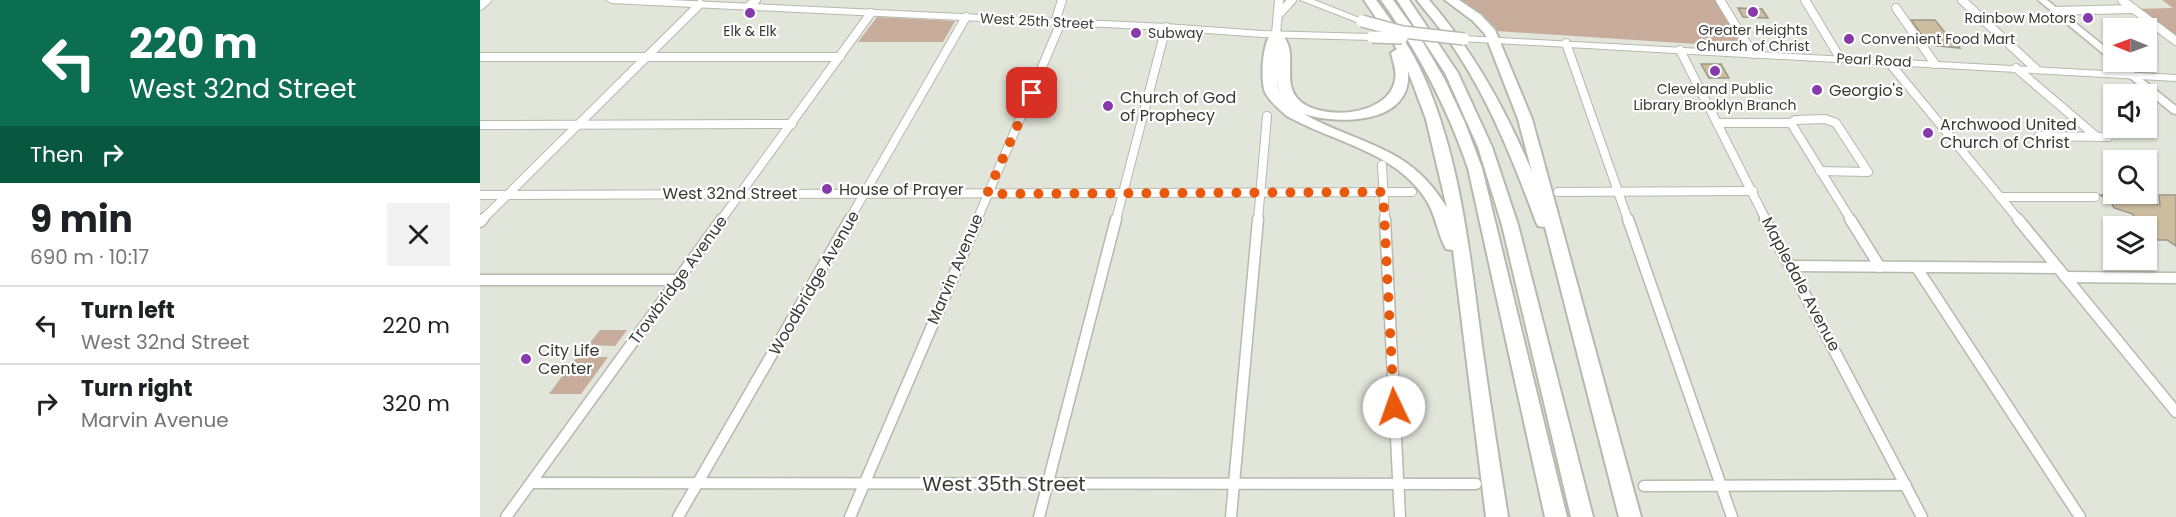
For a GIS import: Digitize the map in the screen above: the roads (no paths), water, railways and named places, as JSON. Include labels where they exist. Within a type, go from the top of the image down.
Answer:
[{"type":"highway","points":[[1276,34],[1283,45],[1285,91],[1294,104],[1305,110],[1329,116],[1371,112],[1392,101],[1399,92],[1402,76],[1391,38],[1370,0]]},
{"type":"highway","points":[[1370,0],[1403,50],[1421,89],[1438,135],[1454,198],[1497,517]]},
{"type":"highway","points":[[1387,0],[1437,75],[1475,168],[1556,517]]},
{"type":"highway","points":[[1403,0],[1438,49],[1456,80],[1493,166],[1582,517]]},
{"type":"highway","points":[[1423,0],[1448,31],[1494,107],[1529,184],[1572,299]]},
{"type":"highway","points":[[1451,0],[1477,18],[1495,40],[1525,119],[1630,517]]},
{"type":"highway","points":[[1276,34],[1270,46],[1270,83],[1271,92],[1279,104],[1294,116],[1385,154],[1408,170],[1431,193],[1450,235],[1473,347]]},
{"type":"main road","name":"West 25th Street","points":[[611,0],[747,3],[871,13],[1276,34],[1464,39]]},
{"type":"main road","points":[[1305,0],[1362,21],[1403,32],[1464,39]]},
{"type":"main road","points":[[2042,0],[2103,50]]},
{"type":"main road","name":"Pearl Road","points":[[1464,39],[2176,78]]},
{"type":"main road","points":[[2129,72],[2176,111]]},
{"type":"street","points":[[480,6],[487,0]]},
{"type":"street","points":[[1058,21],[1057,16],[1062,0]]},
{"type":"street","points":[[1276,34],[1279,0]]},
{"type":"street","points":[[1279,14],[1292,0]]},
{"type":"street","points":[[1720,0],[1753,54]]},
{"type":"street","points":[[1805,0],[1840,58]]},
{"type":"street","points":[[1962,0],[2036,69]]},
{"type":"street","points":[[2121,0],[2176,41]]},
{"type":"street","points":[[480,222],[647,57],[694,3]]},
{"type":"street","points":[[1896,8],[1935,64]]},
{"type":"street","points":[[2055,11],[2134,9]]},
{"type":"street","name":"Trowbridge Avenue","points":[[506,517],[871,13]]},
{"type":"street","name":"Woodbridge Avenue","points":[[678,517],[966,17]]},
{"type":"street","name":"Marvin Avenue","points":[[850,517],[1048,54],[1059,27],[1058,21]]},
{"type":"street","points":[[1039,517],[1166,27]]},
{"type":"street","points":[[1566,43],[1732,517]]},
{"type":"street","name":"Mapledale Avenue","points":[[1680,50],[1922,517]]},
{"type":"street","points":[[480,57],[840,57]]},
{"type":"street","points":[[1888,61],[2176,412]]},
{"type":"street","points":[[2016,68],[2097,137]]},
{"type":"street","points":[[1231,517],[1267,116]]},
{"type":"street","points":[[1718,123],[1791,123],[1795,120],[1825,119],[1836,123],[1868,172],[1820,171]]},
{"type":"street","points":[[1791,123],[1880,267]]},
{"type":"street","points":[[480,125],[792,124]]},
{"type":"street","points":[[2039,136],[2103,137]]},
{"type":"street","points":[[1382,165],[1400,517]]},
{"type":"street","points":[[1558,192],[1753,191]]},
{"type":"street","name":"West 32nd Street","points":[[480,195],[1412,192]]},
{"type":"street","points":[[2000,197],[2095,198]]},
{"type":"street","points":[[1791,266],[2058,268]]},
{"type":"street","points":[[1917,268],[2080,517]]},
{"type":"street","points":[[2065,278],[2176,278]]},
{"type":"street","points":[[480,280],[678,280]]},
{"type":"street","name":"West 35th Street","points":[[531,483],[1476,484]]},
{"type":"street","points":[[1644,486],[1906,485]]},
{"type":"place","name":"Greater Heights Church of Christ","points":[[1753,12]]},
{"type":"place","name":"Elk & Elk","points":[[750,13]]},
{"type":"place","name":"Rainbow Motors","points":[[2088,18]]},
{"type":"place","name":"Subway","points":[[1136,33]]},
{"type":"place","name":"Convenient Food Mart","points":[[1849,39]]},
{"type":"place","name":"Cleveland Public Library Brooklyn Branch","points":[[1715,71]]},
{"type":"place","name":"Georgio's","points":[[1817,90]]},
{"type":"place","name":"Church of God of Prophecy","points":[[1108,106]]},
{"type":"place","name":"Archwood United Church of Christ","points":[[1928,133]]},
{"type":"place","name":"House of Prayer","points":[[827,189]]},
{"type":"place","name":"City Life Center","points":[[526,359]]}]
